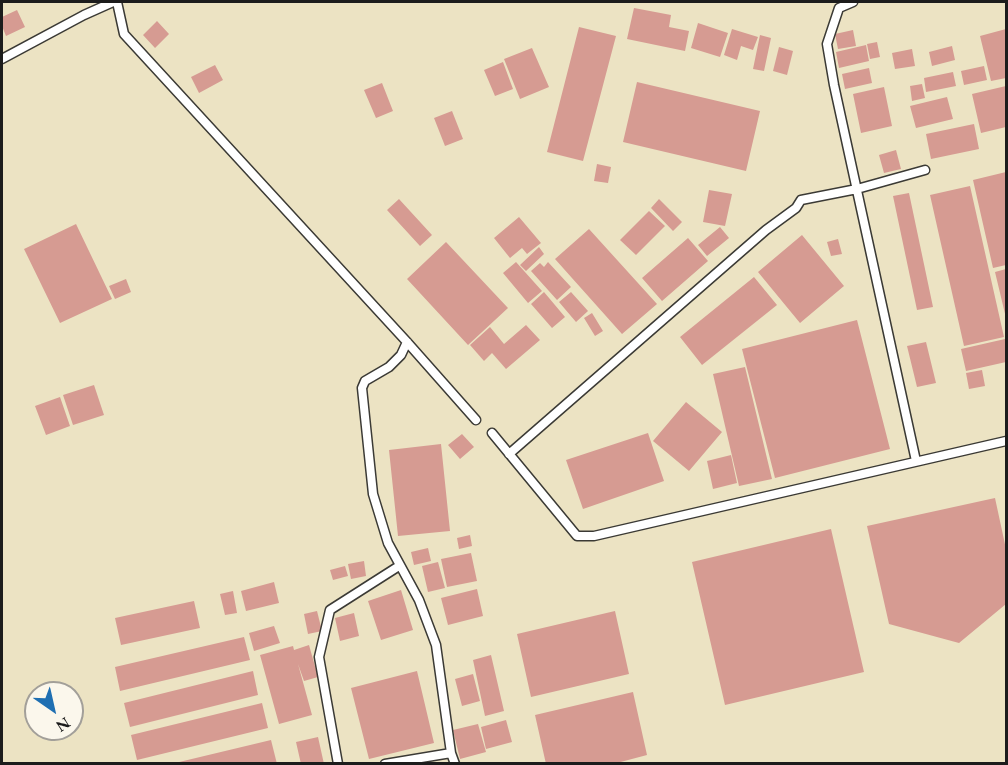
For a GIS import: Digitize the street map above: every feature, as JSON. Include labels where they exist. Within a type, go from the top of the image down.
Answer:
[{"type":"lane","points":[[2,59],[84,15],[115,2],[124,34],[408,342],[476,420]]},
{"type":"lane","points":[[852,2],[839,8],[827,44],[916,461]]},
{"type":"lane","points":[[509,454],[684,300],[766,230],[796,208],[801,200],[857,189],[925,170]]},
{"type":"lane","points":[[408,342],[401,356],[389,367],[365,381],[362,388],[373,494],[388,543],[419,600],[436,645],[451,753],[455,764]]},
{"type":"lane","points":[[492,433],[577,536],[594,536],[1006,441]]},
{"type":"lane","points":[[338,764],[319,657],[330,610],[399,566]]},
{"type":"lane","points":[[385,764],[451,753]]},
{"type":"building","points":[[634,8],[671,15],[669,27],[689,31],[685,51],[627,39]]},
{"type":"building","points":[[17,10],[25,27],[6,36],[2,26],[2,17]]},
{"type":"building","points":[[157,21],[169,34],[155,48],[143,35]]},
{"type":"building","points":[[698,23],[728,33],[720,57],[691,48]]},
{"type":"building","points":[[579,27],[616,36],[583,161],[547,152]]},
{"type":"building","points":[[732,29],[758,37],[753,50],[741,46],[737,60],[724,55]]},
{"type":"building","points":[[1006,29],[1006,78],[991,81],[980,36]]},
{"type":"building","points":[[853,30],[856,46],[838,49],[835,34]]},
{"type":"building","points":[[760,35],[771,38],[764,71],[753,69]]},
{"type":"building","points":[[877,42],[880,57],[870,59],[867,44]]},
{"type":"building","points":[[866,45],[869,61],[839,68],[836,52]]},
{"type":"building","points":[[952,46],[955,60],[932,66],[929,52]]},
{"type":"building","points":[[779,47],[793,51],[787,75],[773,71]]},
{"type":"building","points":[[532,48],[549,87],[520,99],[504,59]]},
{"type":"building","points":[[912,49],[915,66],[895,69],[892,53]]},
{"type":"building","points":[[503,62],[513,89],[495,96],[484,70]]},
{"type":"building","points":[[215,65],[223,80],[199,93],[191,77]]},
{"type":"building","points":[[984,66],[987,80],[964,85],[961,71]]},
{"type":"building","points":[[869,68],[872,83],[845,89],[842,74]]},
{"type":"building","points":[[953,72],[956,86],[926,92],[924,78]]},
{"type":"building","points":[[637,82],[760,111],[746,171],[623,142]]},
{"type":"building","points":[[382,83],[393,111],[376,118],[364,90]]},
{"type":"building","points":[[922,84],[925,98],[912,101],[910,86]]},
{"type":"building","points":[[1006,86],[1006,127],[981,133],[972,94]]},
{"type":"building","points":[[884,87],[892,126],[861,133],[853,94]]},
{"type":"building","points":[[947,97],[953,119],[916,128],[910,106]]},
{"type":"building","points":[[452,111],[463,139],[445,146],[434,118]]},
{"type":"building","points":[[974,124],[979,149],[931,159],[926,134]]},
{"type":"building","points":[[896,150],[901,169],[884,173],[879,155]]},
{"type":"building","points":[[597,164],[611,167],[608,183],[594,181]]},
{"type":"building","points":[[1006,172],[1006,265],[993,268],[973,180]]},
{"type":"building","points":[[970,186],[1004,337],[964,346],[930,195]]},
{"type":"building","points":[[709,190],[732,194],[725,226],[703,222]]},
{"type":"building","points":[[909,193],[933,307],[917,310],[893,196]]},
{"type":"building","points":[[399,199],[432,235],[420,246],[387,210]]},
{"type":"building","points":[[659,199],[682,222],[673,231],[651,208]]},
{"type":"building","points":[[649,211],[665,226],[636,255],[620,240]]},
{"type":"building","points":[[519,217],[541,243],[527,254],[522,248],[510,258],[494,238]]},
{"type":"building","points":[[76,224],[112,299],[60,323],[24,249]]},
{"type":"building","points":[[720,227],[729,238],[707,256],[698,245]]},
{"type":"building","points":[[589,229],[657,304],[622,334],[555,259]]},
{"type":"building","points":[[802,235],[844,286],[800,323],[758,272]]},
{"type":"building","points":[[688,238],[708,261],[662,301],[642,278]]},
{"type":"building","points":[[838,239],[842,254],[831,256],[827,242]]},
{"type":"building","points":[[446,242],[508,308],[468,345],[407,279]]},
{"type":"building","points":[[539,247],[544,254],[526,271],[520,265]]},
{"type":"building","points":[[516,262],[542,291],[528,303],[503,273]]},
{"type":"building","points":[[548,262],[571,287],[557,300],[531,271],[540,263],[544,267]]},
{"type":"building","points":[[1006,269],[1006,318],[995,272]]},
{"type":"building","points":[[754,277],[777,305],[702,365],[680,337]]},
{"type":"building","points":[[126,279],[131,292],[115,299],[109,286]]},
{"type":"building","points":[[544,292],[565,317],[552,328],[531,304]]},
{"type":"building","points":[[571,292],[588,311],[576,322],[559,302]]},
{"type":"building","points":[[592,313],[603,331],[595,336],[584,318]]},
{"type":"building","points":[[857,320],[890,449],[775,478],[742,349]]},
{"type":"building","points":[[526,325],[540,340],[506,369],[492,353],[484,361],[470,345],[490,327],[504,344]]},
{"type":"building","points":[[1005,339],[1006,362],[966,371],[961,349]]},
{"type":"building","points":[[926,342],[936,383],[917,387],[907,346]]},
{"type":"building","points":[[745,367],[772,479],[739,486],[713,374]]},
{"type":"building","points":[[982,370],[985,386],[969,389],[966,373]]},
{"type":"building","points":[[94,385],[104,415],[73,425],[63,395]]},
{"type":"building","points":[[60,397],[70,426],[46,435],[35,406]]},
{"type":"building","points":[[686,402],[722,432],[689,471],[653,441]]},
{"type":"building","points":[[648,433],[664,481],[583,509],[566,460]]},
{"type":"building","points":[[462,434],[474,447],[460,459],[448,445]]},
{"type":"building","points":[[441,444],[450,531],[398,536],[389,450]]},
{"type":"building","points":[[731,455],[737,483],[713,489],[707,461]]},
{"type":"building","points":[[995,498],[1006,549],[1006,604],[959,643],[889,624],[867,526]]},
{"type":"building","points":[[831,529],[864,672],[725,705],[692,562]]},
{"type":"building","points":[[470,535],[472,546],[459,549],[457,538]]},
{"type":"building","points":[[428,548],[431,561],[414,565],[411,552]]},
{"type":"building","points":[[471,553],[477,581],[447,587],[441,559]]},
{"type":"building","points":[[364,561],[366,576],[351,579],[348,564]]},
{"type":"building","points":[[438,562],[445,588],[428,592],[422,566]]},
{"type":"building","points":[[345,566],[348,576],[333,580],[330,570]]},
{"type":"building","points":[[274,582],[279,603],[246,611],[241,591]]},
{"type":"building","points":[[477,589],[483,616],[448,625],[441,598]]},
{"type":"building","points":[[401,590],[413,630],[381,640],[368,601]]},
{"type":"building","points":[[233,591],[237,613],[225,615],[220,594]]},
{"type":"building","points":[[194,601],[200,628],[121,645],[115,618]]},
{"type":"building","points":[[317,611],[322,631],[308,634],[304,614]]},
{"type":"building","points":[[615,611],[629,674],[531,697],[517,634]]},
{"type":"building","points":[[354,613],[359,636],[340,641],[335,618]]},
{"type":"building","points":[[274,626],[280,643],[254,651],[249,633]]},
{"type":"building","points":[[244,637],[250,660],[120,691],[115,667]]},
{"type":"building","points":[[309,645],[318,677],[304,681],[298,664],[312,715],[279,724],[260,655],[293,646],[294,650]]},
{"type":"building","points":[[491,655],[504,711],[485,716],[473,660]]},
{"type":"building","points":[[253,671],[258,695],[130,727],[124,703]]},
{"type":"building","points":[[417,671],[434,743],[369,759],[351,688]]},
{"type":"building","points":[[473,674],[480,701],[462,706],[455,679]]},
{"type":"building","points":[[633,692],[647,755],[613,764],[546,764],[535,715]]},
{"type":"building","points":[[262,703],[268,728],[137,760],[131,735]]},
{"type":"building","points":[[506,720],[512,742],[486,749],[481,727]]},
{"type":"building","points":[[478,724],[486,752],[460,759],[453,730]]},
{"type":"building","points":[[318,737],[324,764],[301,764],[296,742]]},
{"type":"building","points":[[271,740],[277,764],[175,764],[175,763]]}]
